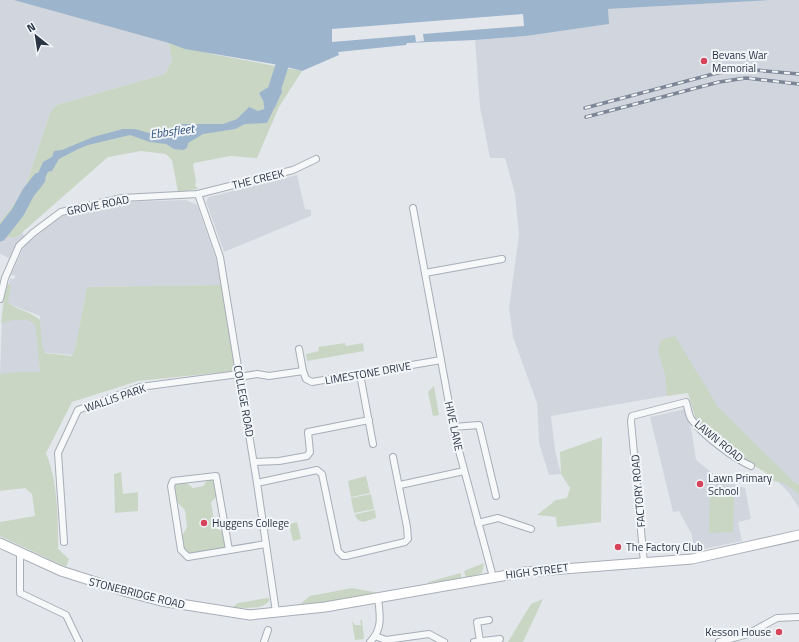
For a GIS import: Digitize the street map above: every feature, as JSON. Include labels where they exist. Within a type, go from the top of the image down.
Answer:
[{"type":"main road","name":"HIGH STREET","points":[[276,612],[325,607],[493,577],[549,569],[696,558],[799,535]]},
{"type":"main road","name":"STONEBRIDGE ROAD","points":[[1,544],[20,554],[88,581],[161,601],[250,615],[276,612]]},
{"type":"street","name":"THE CREEK","points":[[198,194],[293,170],[316,160]]},
{"type":"street","name":"GROVE ROAD","points":[[0,299],[5,278],[19,246],[33,233],[61,212],[122,198],[198,194]]},
{"type":"street","name":"COLLEGE ROAD","points":[[198,194],[220,257],[254,462],[276,612]]},
{"type":"street","name":"HIVE LANE","points":[[412,208],[453,427],[493,577]]},
{"type":"street","points":[[425,273],[502,259]]},
{"type":"street","points":[[299,349],[303,371]]},
{"type":"street","name":"LIMESTONE DRIVE","points":[[303,371],[306,379],[312,382],[440,360]]},
{"type":"street","name":"WALLIS PARK","points":[[64,542],[58,453],[78,410],[140,387],[239,375],[257,374],[269,376],[303,371]]},
{"type":"street","points":[[360,374],[373,444]]},
{"type":"street","name":"LAWN ROAD","points":[[631,420],[635,415],[686,402],[691,419],[702,431],[740,461],[751,466]]},
{"type":"street","points":[[254,462],[268,460],[274,461],[306,456],[310,453],[308,432],[369,420]]},
{"type":"street","name":"FACTORY ROAD","points":[[631,420],[644,563]]},
{"type":"street","points":[[453,427],[479,425],[496,496]]},
{"type":"street","points":[[257,483],[317,470],[322,474],[338,551],[343,556],[405,542],[408,539],[400,486],[393,457]]},
{"type":"street","points":[[400,486],[464,471]]},
{"type":"street","points":[[229,550],[216,476],[173,481],[171,486],[181,550],[184,555],[188,557],[266,544]]},
{"type":"street","points":[[478,523],[498,518],[531,529]]},
{"type":"street","points":[[20,554],[20,593],[66,615],[79,642]]},
{"type":"street","points":[[370,642],[376,636],[380,621],[378,598]]},
{"type":"street","points":[[719,642],[748,634],[777,618],[799,617]]},
{"type":"street","points":[[489,620],[477,622],[477,642],[500,639]]},
{"type":"street","points":[[264,642],[268,630]]},
{"type":"street","points":[[376,636],[386,640],[429,634],[441,641]]},
{"type":"shaded area","points":[[0,0],[24,0],[169,43],[172,60],[165,74],[56,105],[50,113],[26,185],[19,195],[20,196],[0,222]]},
{"type":"shaded area","points":[[771,0],[799,0],[799,508],[789,493],[769,472],[688,392],[551,416],[555,450],[561,474],[549,475],[539,443],[537,403],[513,337],[509,308],[519,235],[515,194],[505,158],[490,158],[480,107],[475,40],[526,36],[608,24],[608,9]]},
{"type":"shaded area","points":[[297,175],[305,209],[311,210],[311,216],[224,252],[206,202],[209,197]]},
{"type":"shaded area","points":[[186,200],[197,205],[215,256],[222,285],[87,287],[74,355],[39,352],[40,372],[0,375],[2,319],[40,320],[40,316],[4,302],[10,279],[14,279],[16,276],[11,275],[24,246],[56,220],[67,214],[124,202]]},
{"type":"shaded area","points":[[22,232],[25,236],[14,249],[9,258],[0,254],[0,235],[12,238]]},
{"type":"shaded area","name":"Lawn Primary School","points":[[685,409],[692,433],[696,460],[721,480],[745,488],[751,519],[738,522],[742,541],[694,551],[692,535],[679,511],[673,512],[650,417]]},
{"type":"green space","points":[[14,0],[212,54],[302,71],[279,107],[257,158],[230,156],[194,163],[193,165],[196,181],[195,186],[198,188],[178,192],[172,160],[166,154],[141,151],[108,157],[18,236],[12,238],[0,235],[0,222],[20,196],[26,185],[50,113],[56,105],[165,74],[172,60],[169,43]]},
{"type":"green space","points":[[8,284],[11,286],[8,302],[40,320],[42,346],[45,353],[72,356],[75,349],[87,287],[222,285],[235,371],[138,381],[72,402],[46,453],[55,488],[58,549],[69,559],[66,567],[0,536],[0,522],[35,516],[32,494],[25,488],[0,491],[0,374],[40,372],[36,329],[33,322],[26,320],[14,320],[1,323],[4,298]]},
{"type":"green space","points":[[675,336],[718,407],[794,482],[799,485],[799,494],[784,483],[773,481],[765,472],[736,455],[700,424],[695,417],[688,393],[667,396],[665,375],[658,351],[661,340]]},
{"type":"green space","points":[[345,343],[346,346],[363,343],[364,351],[307,361],[306,354],[319,351],[318,347]]},
{"type":"green space","points":[[434,386],[439,415],[433,416],[428,392]]},
{"type":"green space","points":[[602,437],[601,522],[557,527],[556,517],[537,515],[556,500],[567,498],[570,488],[561,474],[560,452]]},
{"type":"green space","points":[[121,472],[123,494],[138,492],[138,511],[115,513],[114,474]]},
{"type":"green space","points":[[366,476],[370,493],[351,497],[348,481]]},
{"type":"green space","points":[[209,478],[213,478],[216,481],[218,495],[211,502],[215,527],[223,532],[225,547],[222,549],[189,555],[183,549],[181,538],[187,527],[185,510],[176,501],[174,488],[177,483],[184,481],[193,488],[203,486]]},
{"type":"green space","points":[[734,491],[733,532],[709,533],[710,492]]},
{"type":"green space","points":[[371,494],[374,509],[354,513],[351,498]]},
{"type":"green space","points":[[375,510],[376,518],[363,522],[358,520],[355,516],[356,514]]},
{"type":"green space","points":[[297,522],[301,539],[293,541],[289,524]]},
{"type":"green space","points":[[484,563],[482,573],[466,578],[464,571]]},
{"type":"green space","points":[[461,573],[461,579],[428,583],[428,582]]},
{"type":"green space","points":[[352,588],[379,593],[300,604],[310,596]]},
{"type":"green space","points":[[267,598],[270,599],[267,603],[259,607],[232,608],[238,603]]},
{"type":"green space","points":[[543,599],[523,642],[508,642],[531,604]]},
{"type":"green space","points":[[360,620],[362,620],[364,639],[355,640],[352,621],[355,625],[361,625]]},
{"type":"water","points":[[14,0],[771,0],[608,9],[609,24],[526,36],[407,43],[406,45],[338,52],[339,55],[302,71],[279,65],[185,49],[169,43]]},
{"type":"water","points":[[270,86],[282,90],[282,92],[267,123],[245,124],[235,129],[203,134],[188,143],[187,148],[183,150],[174,149],[166,144],[150,142],[130,135],[88,145],[59,159],[52,171],[48,172],[39,189],[31,196],[28,190],[33,185],[43,162],[52,157],[54,151],[62,150],[93,137],[123,129],[135,129],[149,133],[160,132],[181,124],[223,124],[237,119],[249,107],[258,111],[264,109],[265,104],[259,93]]},
{"type":"pier","points":[[523,14],[524,26],[423,34],[424,41],[416,42],[415,35],[332,42],[332,29]]},
{"type":"waterway","name":"Ebbsfleet","points":[[270,103],[287,50]]},
{"type":"waterway","name":"Ebbsfleet","points":[[0,235],[18,212],[28,193],[39,179]]},
{"type":"railway","points":[[585,108],[717,73],[744,69],[799,74]]},
{"type":"railway","points":[[586,117],[719,82],[746,78],[799,84]]},
{"type":"place","name":"Bevans War Memorial","points":[[704,61]]},
{"type":"place","name":"Lawn Primary School","points":[[700,484]]},
{"type":"place","name":"Huggens College","points":[[204,523]]},
{"type":"place","name":"The Factory Club","points":[[618,547]]},
{"type":"place","name":"Kesson House","points":[[779,632]]}]
